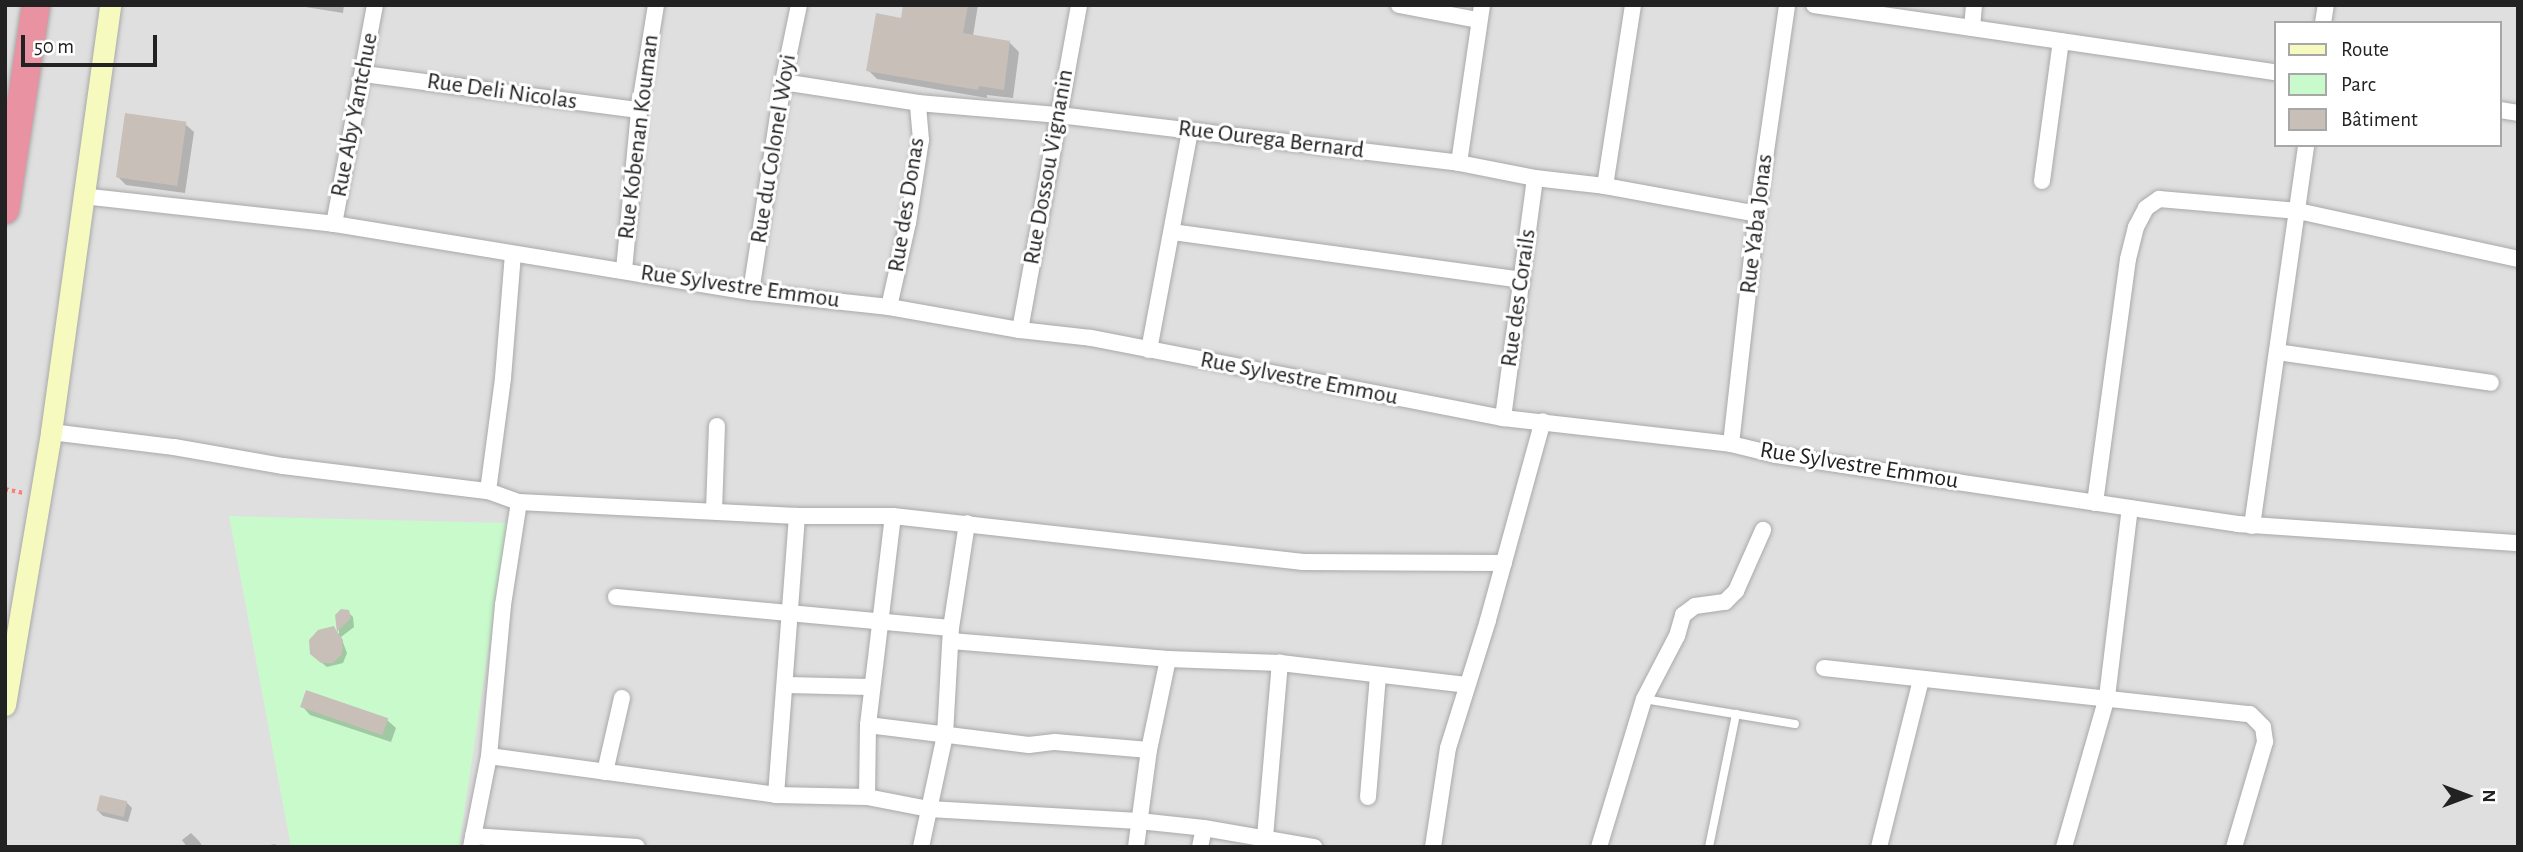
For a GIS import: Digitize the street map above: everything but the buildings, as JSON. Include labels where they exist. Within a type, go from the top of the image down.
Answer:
[{"type":"highway","points":[[5,210],[36,5]]},
{"type":"street","points":[[5,705],[51,432],[110,5]]},
{"type":"street","name":"Rue Aby Yantchue","points":[[334,224],[375,5]]},
{"type":"street","name":"Rue Kobenan Kouman","points":[[624,270],[639,110],[656,5]]},
{"type":"street","name":"Rue du Colonel Woyi","points":[[751,292],[783,82],[799,5]]},
{"type":"street","name":"Rue Dossou Vignanin","points":[[1020,330],[1079,5]]},
{"type":"street","points":[[1399,5],[1480,13],[1459,163]]},
{"type":"street","points":[[1605,186],[1633,5]]},
{"type":"street","name":"Rue Yaba Jonas","points":[[1731,444],[1757,214],[1787,5]]},
{"type":"street","points":[[1814,5],[2274,72]]},
{"type":"street","points":[[1972,28],[1974,5]]},
{"type":"street","points":[[2042,181],[2061,41]]},
{"type":"street","name":"Rue Deli Nicolas","points":[[364,74],[639,110]]},
{"type":"street","name":"Rue Ourega Bernard","points":[[783,82],[918,103],[1059,115],[1459,163],[1757,214]]},
{"type":"street","name":"Rue des Donas","points":[[889,307],[908,223],[921,140],[918,103]]},
{"type":"street","points":[[1149,350],[1190,131]]},
{"type":"street","points":[[2252,526],[2306,147]]},
{"type":"street","name":"Rue des Corails","points":[[1503,418],[1535,178]]},
{"type":"street","name":"Rue Sylvestre Emmou","points":[[82,196],[334,224],[570,265],[624,270],[751,292],[889,307],[1020,330],[1091,338],[1503,418],[1731,444],[1776,455],[2252,526],[2518,543]]},
{"type":"street","points":[[2095,503],[2128,259],[2136,227],[2146,208],[2159,199],[2175,198],[2298,211],[2518,259]]},
{"type":"street","points":[[1172,232],[1521,280]]},
{"type":"street","points":[[488,491],[503,378],[513,254]]},
{"type":"street","points":[[2277,352],[2491,383]]},
{"type":"street","points":[[1433,847],[1448,748],[1504,564],[1543,421]]},
{"type":"street","points":[[714,511],[717,426]]},
{"type":"street","points":[[51,432],[174,447],[283,467],[488,491],[519,502],[797,516],[893,516],[1303,562],[1504,564]]},
{"type":"street","points":[[519,502],[503,605],[489,756],[472,841],[637,847]]},
{"type":"street","points":[[2064,847],[2107,697],[2130,508]]},
{"type":"street","points":[[776,794],[797,516]]},
{"type":"street","points":[[867,797],[868,725],[893,516]]},
{"type":"street","points":[[922,847],[945,735],[951,635],[967,523]]},
{"type":"street","points":[[1599,847],[1644,699],[1686,610],[1725,602],[1736,592],[1763,530]]},
{"type":"street","points":[[616,597],[789,611],[882,622],[951,635],[1168,659],[1280,663],[1467,685]]},
{"type":"street","points":[[1136,847],[1149,750],[1168,659]]},
{"type":"street","points":[[1265,837],[1280,663]]},
{"type":"street","points":[[1824,668],[1894,673],[1921,680],[2107,697],[2250,714],[2263,727],[2265,742],[2234,847]]},
{"type":"street","points":[[1368,797],[1378,675]]},
{"type":"street","points":[[1879,847],[1921,680]]},
{"type":"street","points":[[785,685],[872,687]]},
{"type":"street","points":[[605,772],[622,698]]},
{"type":"street","points":[[868,725],[1029,745],[1055,741],[1149,750]]},
{"type":"street","points":[[489,756],[776,794],[867,797],[929,809],[1139,821],[1204,828],[1314,847]]},
{"type":"street","points":[[1200,847],[1204,828]]},
{"type":"lane","points":[[1644,699],[1795,724]]},
{"type":"lane","points":[[1709,847],[1736,714]]},
{"type":"shaded area","points":[[5,5],[2518,5],[2518,847],[5,847]]},
{"type":"green space","points":[[229,516],[507,523],[459,847],[291,847]]}]
